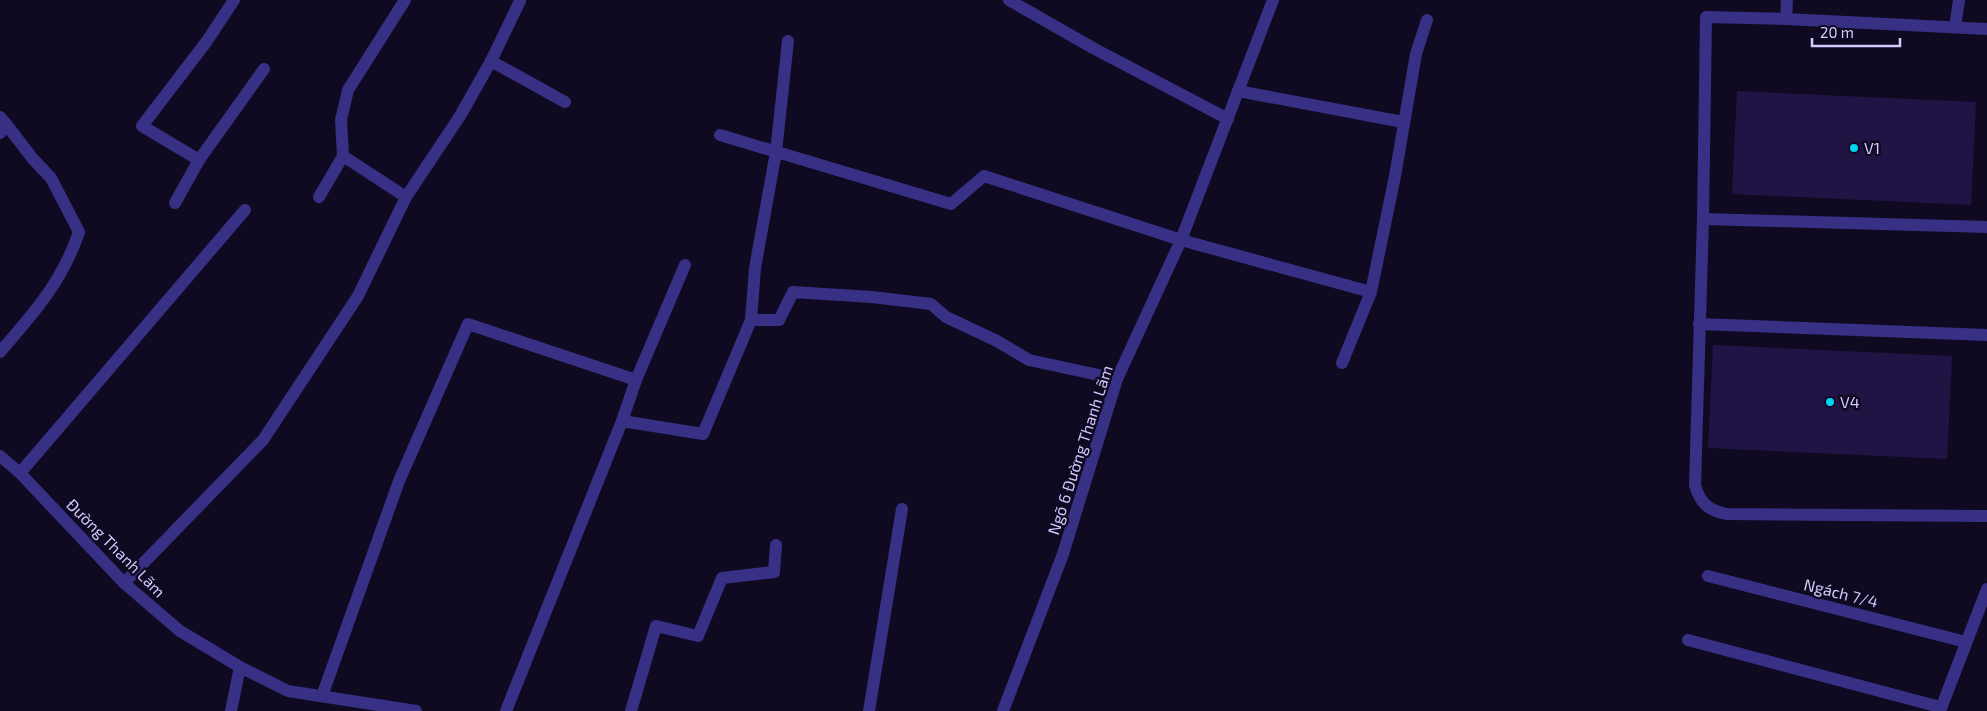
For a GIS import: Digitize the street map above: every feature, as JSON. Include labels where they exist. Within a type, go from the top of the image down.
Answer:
[{"type":"street","points":[[199,160],[142,126],[207,41],[234,0]]},
{"type":"street","points":[[319,196],[343,156],[341,120],[348,90],[405,0]]},
{"type":"street","points":[[1009,0],[1093,48],[1228,119]]},
{"type":"street","name":"Ngõ 6 Đường Thanh Lãm","points":[[1003,711],[1063,554],[1117,378],[1181,240],[1273,0]]},
{"type":"street","points":[[1786,19],[1787,0]]},
{"type":"street","points":[[1955,27],[1959,0]]},
{"type":"street","points":[[124,583],[263,440],[358,296],[406,196],[460,116],[491,61],[520,1]]},
{"type":"street","points":[[1987,29],[1706,17],[1703,219],[1695,485],[1704,505],[1713,511],[1726,514],[1987,516]]},
{"type":"street","points":[[1342,363],[1371,292],[1416,54],[1427,20]]},
{"type":"street","points":[[622,421],[703,434],[751,320],[755,268],[776,152],[788,41]]},
{"type":"street","points":[[491,61],[565,102]]},
{"type":"street","points":[[175,203],[199,160],[264,69]]},
{"type":"street","points":[[1238,91],[1403,122]]},
{"type":"street","points":[[0,352],[48,295],[72,254],[79,232],[51,178],[2,125]]},
{"type":"street","points":[[720,135],[951,204],[984,176],[1181,240],[1371,292]]},
{"type":"street","points":[[343,156],[406,196]]},
{"type":"street","points":[[20,473],[246,210]]},
{"type":"street","points":[[1703,219],[1987,227]]},
{"type":"street","points":[[506,711],[622,421],[636,380],[685,265]]},
{"type":"street","points":[[751,320],[779,320],[793,292],[872,297],[931,304],[946,317],[997,341],[1029,360],[1117,378]]},
{"type":"street","points":[[322,696],[399,481],[468,324],[636,380]]},
{"type":"street","points":[[1699,324],[1987,335]]},
{"type":"street","name":"Đường Thanh Lãm","points":[[0,456],[20,473],[124,583],[180,631],[240,667],[288,690],[416,711]]},
{"type":"street","points":[[869,711],[902,509]]},
{"type":"street","points":[[631,711],[656,626],[698,636],[722,578],[774,572],[776,545]]},
{"type":"street","name":"Ngách 7/4","points":[[1708,576],[1966,642]]},
{"type":"street","points":[[1688,640],[1940,709],[1987,589]]},
{"type":"street","points":[[231,711],[240,667]]},
{"type":"building","name":"V1","points":[[1737,91],[1976,102],[1971,205],[1732,194]]},
{"type":"building","name":"V4","points":[[1713,345],[1952,356],[1947,459],[1708,448]]},
{"type":"place","name":"V1","points":[[1854,148]]},
{"type":"place","name":"V4","points":[[1830,402]]}]
